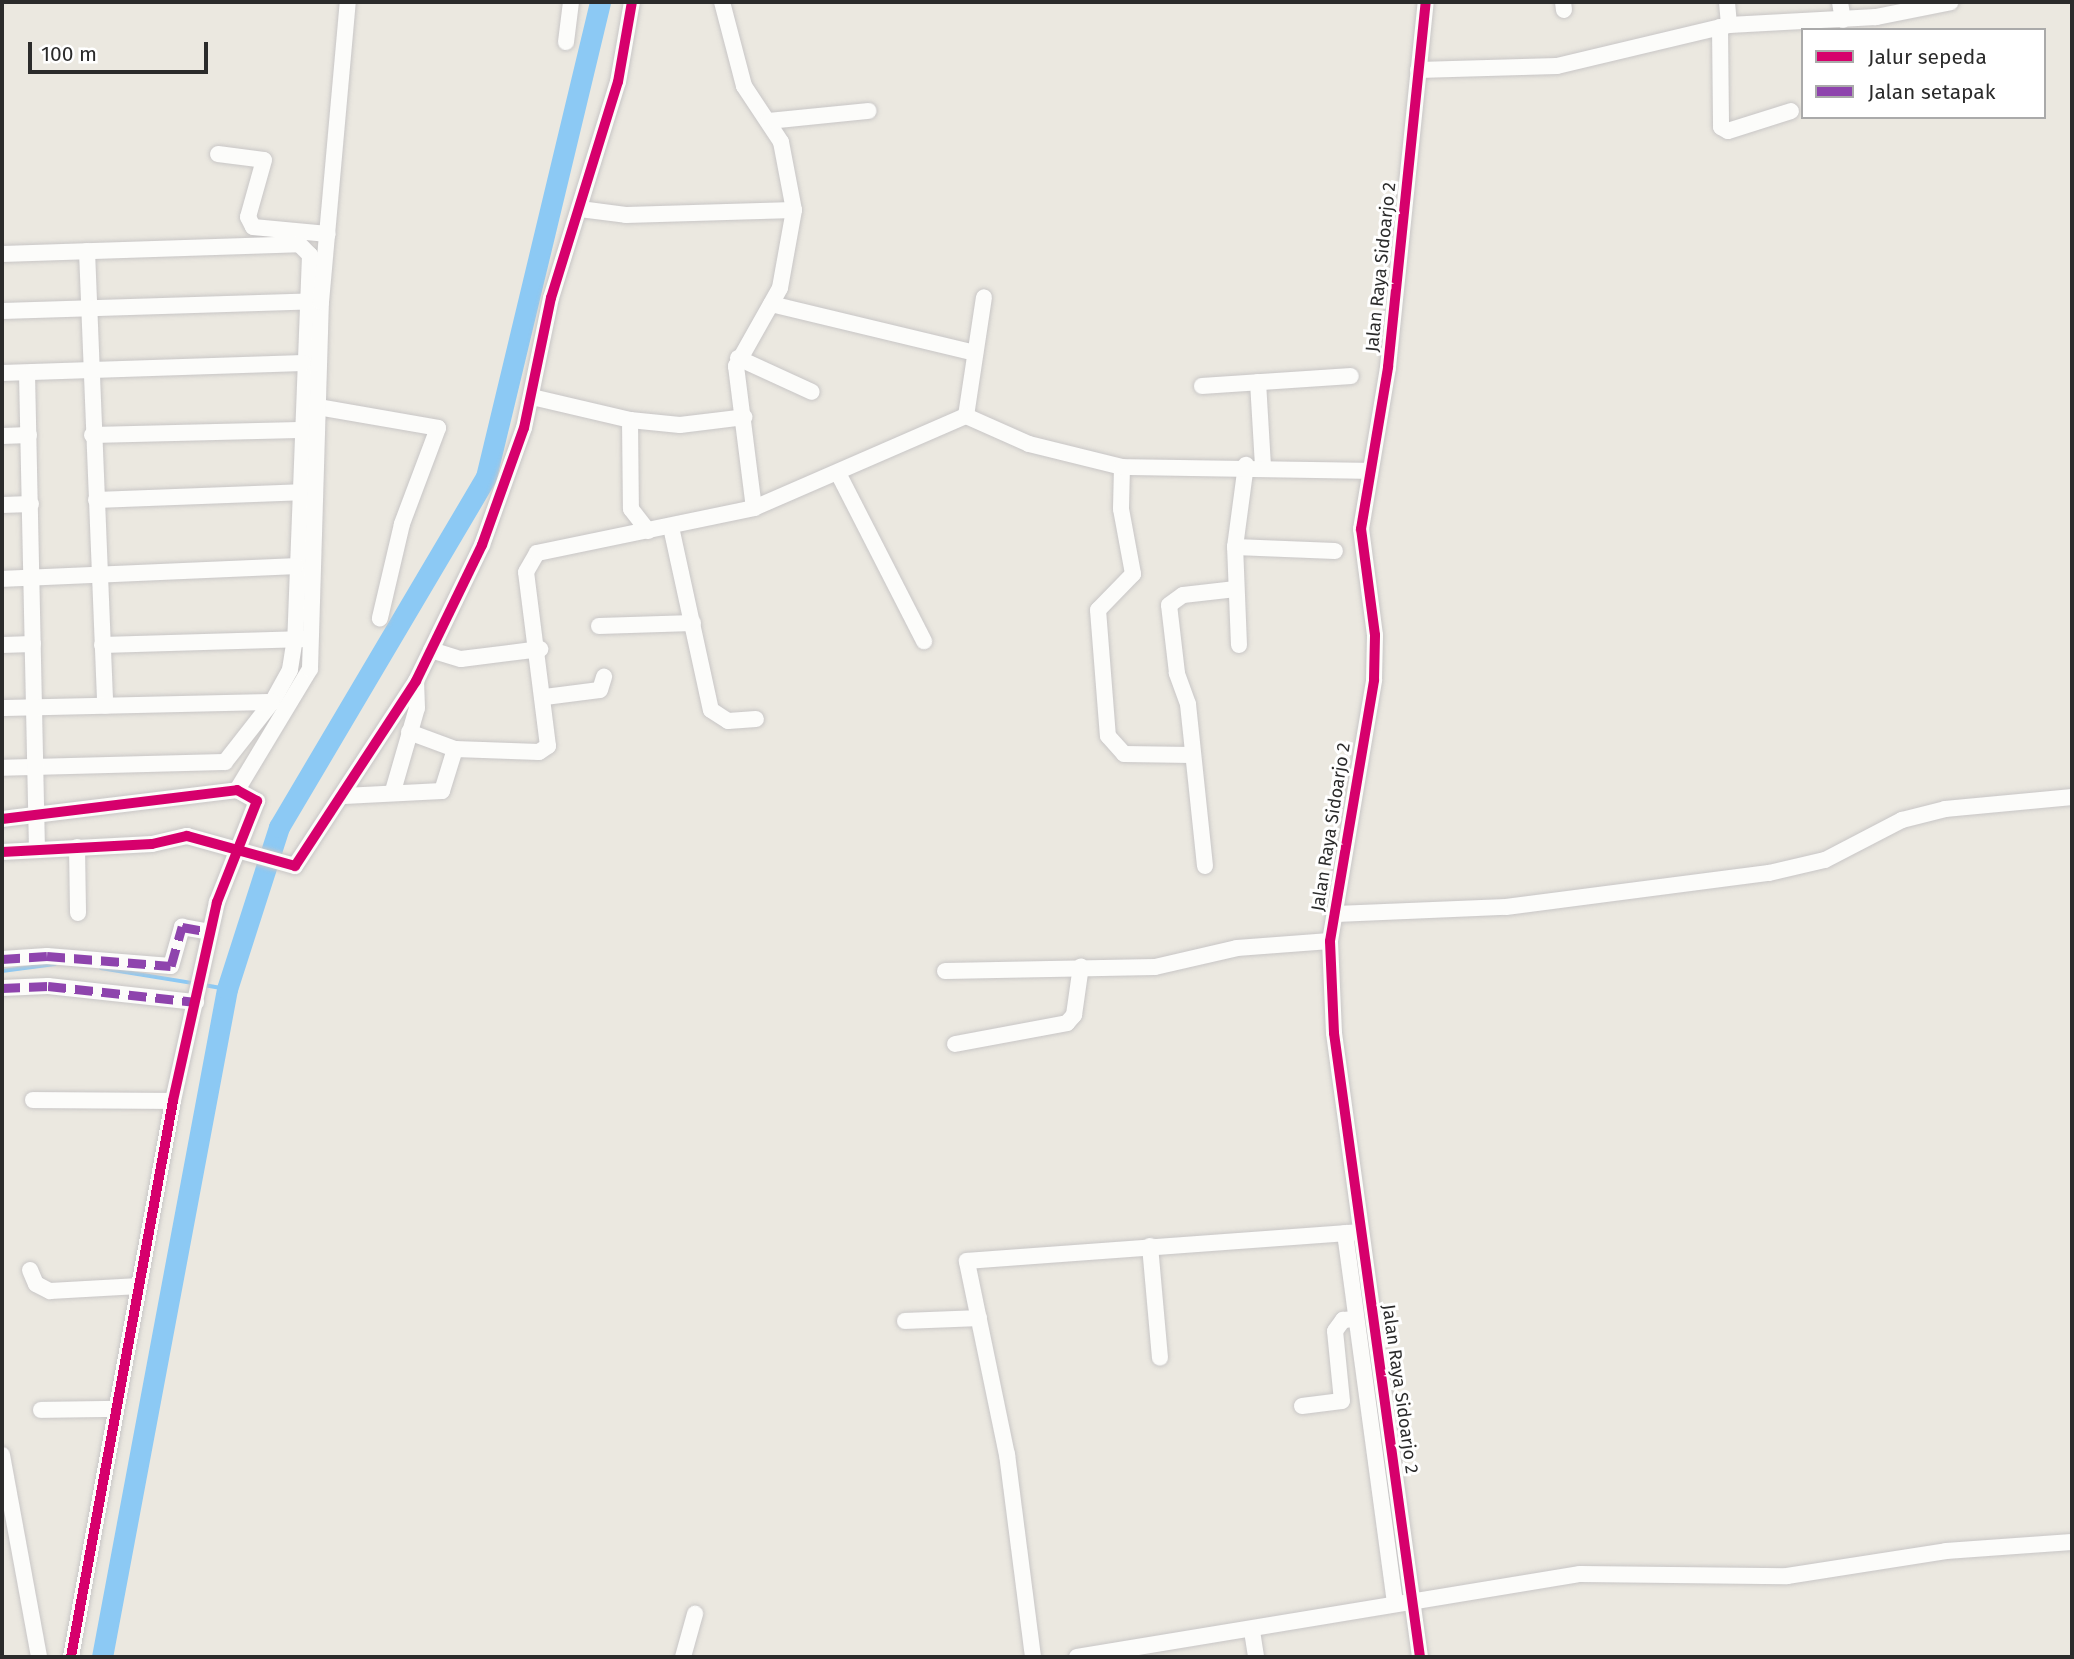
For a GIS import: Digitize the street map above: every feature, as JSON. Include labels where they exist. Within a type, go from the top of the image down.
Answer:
[{"type":"street","points":[[237,790],[307,678],[296,566],[303,363],[328,234],[348,2]]},
{"type":"street","points":[[566,42],[571,2]]},
{"type":"street","points":[[2,852],[152,844],[181,836],[288,869],[344,796],[416,681],[482,545],[532,397],[551,298],[618,82],[632,2]]},
{"type":"street","points":[[722,2],[729,48],[781,142],[794,210],[788,261],[771,304],[737,361],[754,508]]},
{"type":"street","name":"Jalan Raya Sidoarjo 2","points":[[1420,1657],[1404,1602],[1352,1233],[1323,941],[1336,914],[1376,658],[1361,529],[1361,470],[1390,355],[1426,2]]},
{"type":"street","points":[[1727,2],[1720,127],[1728,131],[1791,111]]},
{"type":"street","points":[[1840,2],[1843,20]]},
{"type":"street","points":[[1418,70],[1557,66],[1725,26],[1843,20],[1951,2]]},
{"type":"street","points":[[769,121],[868,111]]},
{"type":"street","points":[[218,154],[264,160],[248,217],[253,227],[328,234]]},
{"type":"street","points":[[580,209],[626,215],[794,210]]},
{"type":"street","points":[[2,254],[306,246],[314,301],[318,407],[302,639],[290,670],[272,702],[232,759]]},
{"type":"street","points":[[88,251],[92,435],[105,706]]},
{"type":"street","points":[[966,416],[984,297]]},
{"type":"street","points":[[2,311],[314,301]]},
{"type":"street","points":[[771,304],[975,353]]},
{"type":"street","points":[[737,361],[812,392]]},
{"type":"street","points":[[2,373],[303,363]]},
{"type":"street","points":[[27,373],[37,850]]},
{"type":"street","points":[[1202,386],[1351,376]]},
{"type":"street","points":[[1258,382],[1263,465]]},
{"type":"street","points":[[532,397],[630,420],[680,425],[745,417]]},
{"type":"street","points":[[318,407],[438,428],[402,524],[380,618]]},
{"type":"street","points":[[409,732],[455,749],[542,751],[549,740],[540,649],[526,572],[537,553],[754,508],[966,416],[1029,444],[1122,467],[1186,472],[1245,465],[1361,470]]},
{"type":"street","points":[[630,420],[631,509],[648,531]]},
{"type":"street","points":[[92,435],[299,430]]},
{"type":"street","points":[[2,436],[29,435]]},
{"type":"street","points":[[1238,645],[1236,547],[1245,465]]},
{"type":"street","points":[[1122,467],[1121,509],[1133,574],[1098,610],[1108,736],[1124,754],[1192,755]]},
{"type":"street","points":[[838,473],[924,641]]},
{"type":"street","points":[[96,500],[314,491]]},
{"type":"street","points":[[2,505],[31,504]]},
{"type":"street","points":[[671,527],[711,710],[728,721],[757,719]]},
{"type":"street","points":[[1236,547],[1335,551]]},
{"type":"street","points":[[2,579],[100,577],[296,566]]},
{"type":"street","points":[[1205,866],[1170,605],[1184,595],[1236,589]]},
{"type":"street","points":[[599,626],[693,623]]},
{"type":"street","points":[[102,645],[302,639]]},
{"type":"street","points":[[2,645],[33,644]]},
{"type":"street","points":[[431,650],[461,659],[540,649]]},
{"type":"street","points":[[545,697],[600,691],[604,677]]},
{"type":"street","points":[[393,791],[409,732],[416,681]]},
{"type":"street","points":[[2,708],[272,702]]},
{"type":"street","points":[[344,796],[444,789],[455,749]]},
{"type":"street","points":[[2,768],[232,759],[250,767]]},
{"type":"street","points":[[2,819],[37,817],[237,790],[257,801],[242,853],[210,932],[173,1101],[114,1409],[71,1657]]},
{"type":"street","points":[[1336,914],[1506,907],[1769,873],[1825,860],[1902,820],[1945,809],[2072,797]]},
{"type":"street","points":[[77,847],[78,913]]},
{"type":"street","points":[[2,959],[47,956],[172,966],[182,927],[210,932]]},
{"type":"street","points":[[945,971],[1080,966],[1155,967],[1237,948],[1323,941]]},
{"type":"street","points":[[955,1044],[1068,1023],[1080,966]]},
{"type":"street","points":[[2,988],[48,986],[197,999]]},
{"type":"street","points":[[33,1100],[173,1101]]},
{"type":"street","points":[[1033,1657],[1007,1455],[966,1264],[973,1257],[1352,1233],[1355,1319],[1404,1602]]},
{"type":"street","points":[[1150,1246],[1160,1358]]},
{"type":"street","points":[[30,1270],[36,1284],[50,1290],[139,1286]]},
{"type":"street","points":[[905,1321],[979,1318]]},
{"type":"street","points":[[1302,1406],[1342,1401],[1335,1331],[1343,1320],[1355,1319]]},
{"type":"street","points":[[41,1410],[87,1412],[114,1409]]},
{"type":"street","points":[[87,1412],[110,1431]]},
{"type":"street","points":[[2,1455],[39,1657]]},
{"type":"street","points":[[1077,1657],[1159,1652],[1404,1602],[1580,1574],[1787,1576],[1946,1550],[2072,1542]]},
{"type":"street","points":[[683,1657],[695,1614]]},
{"type":"street","points":[[1252,1631],[1256,1657]]},
{"type":"waterway","points":[[102,1657],[227,989],[279,827],[486,477],[600,2]]},
{"type":"waterway","points":[[2,971],[55,964]]},
{"type":"waterway","points":[[101,968],[193,983]]},
{"type":"waterway","points":[[204,985],[227,989]]},
{"type":"marked path","points":[[2,959],[47,956],[171,966],[182,927],[210,932]]},
{"type":"marked path","points":[[2,988],[48,986],[196,1002]]},
{"type":"cycle path","points":[[2,852],[152,844],[187,836],[295,866],[416,681],[482,545],[524,428],[551,298],[618,82],[632,2]]},
{"type":"cycle path","points":[[1420,1657],[1334,1033],[1330,941],[1374,680],[1375,635],[1361,529],[1388,367],[1426,2]]},
{"type":"cycle path","points":[[2,819],[237,790],[257,801],[217,902],[173,1101],[71,1657]]}]
